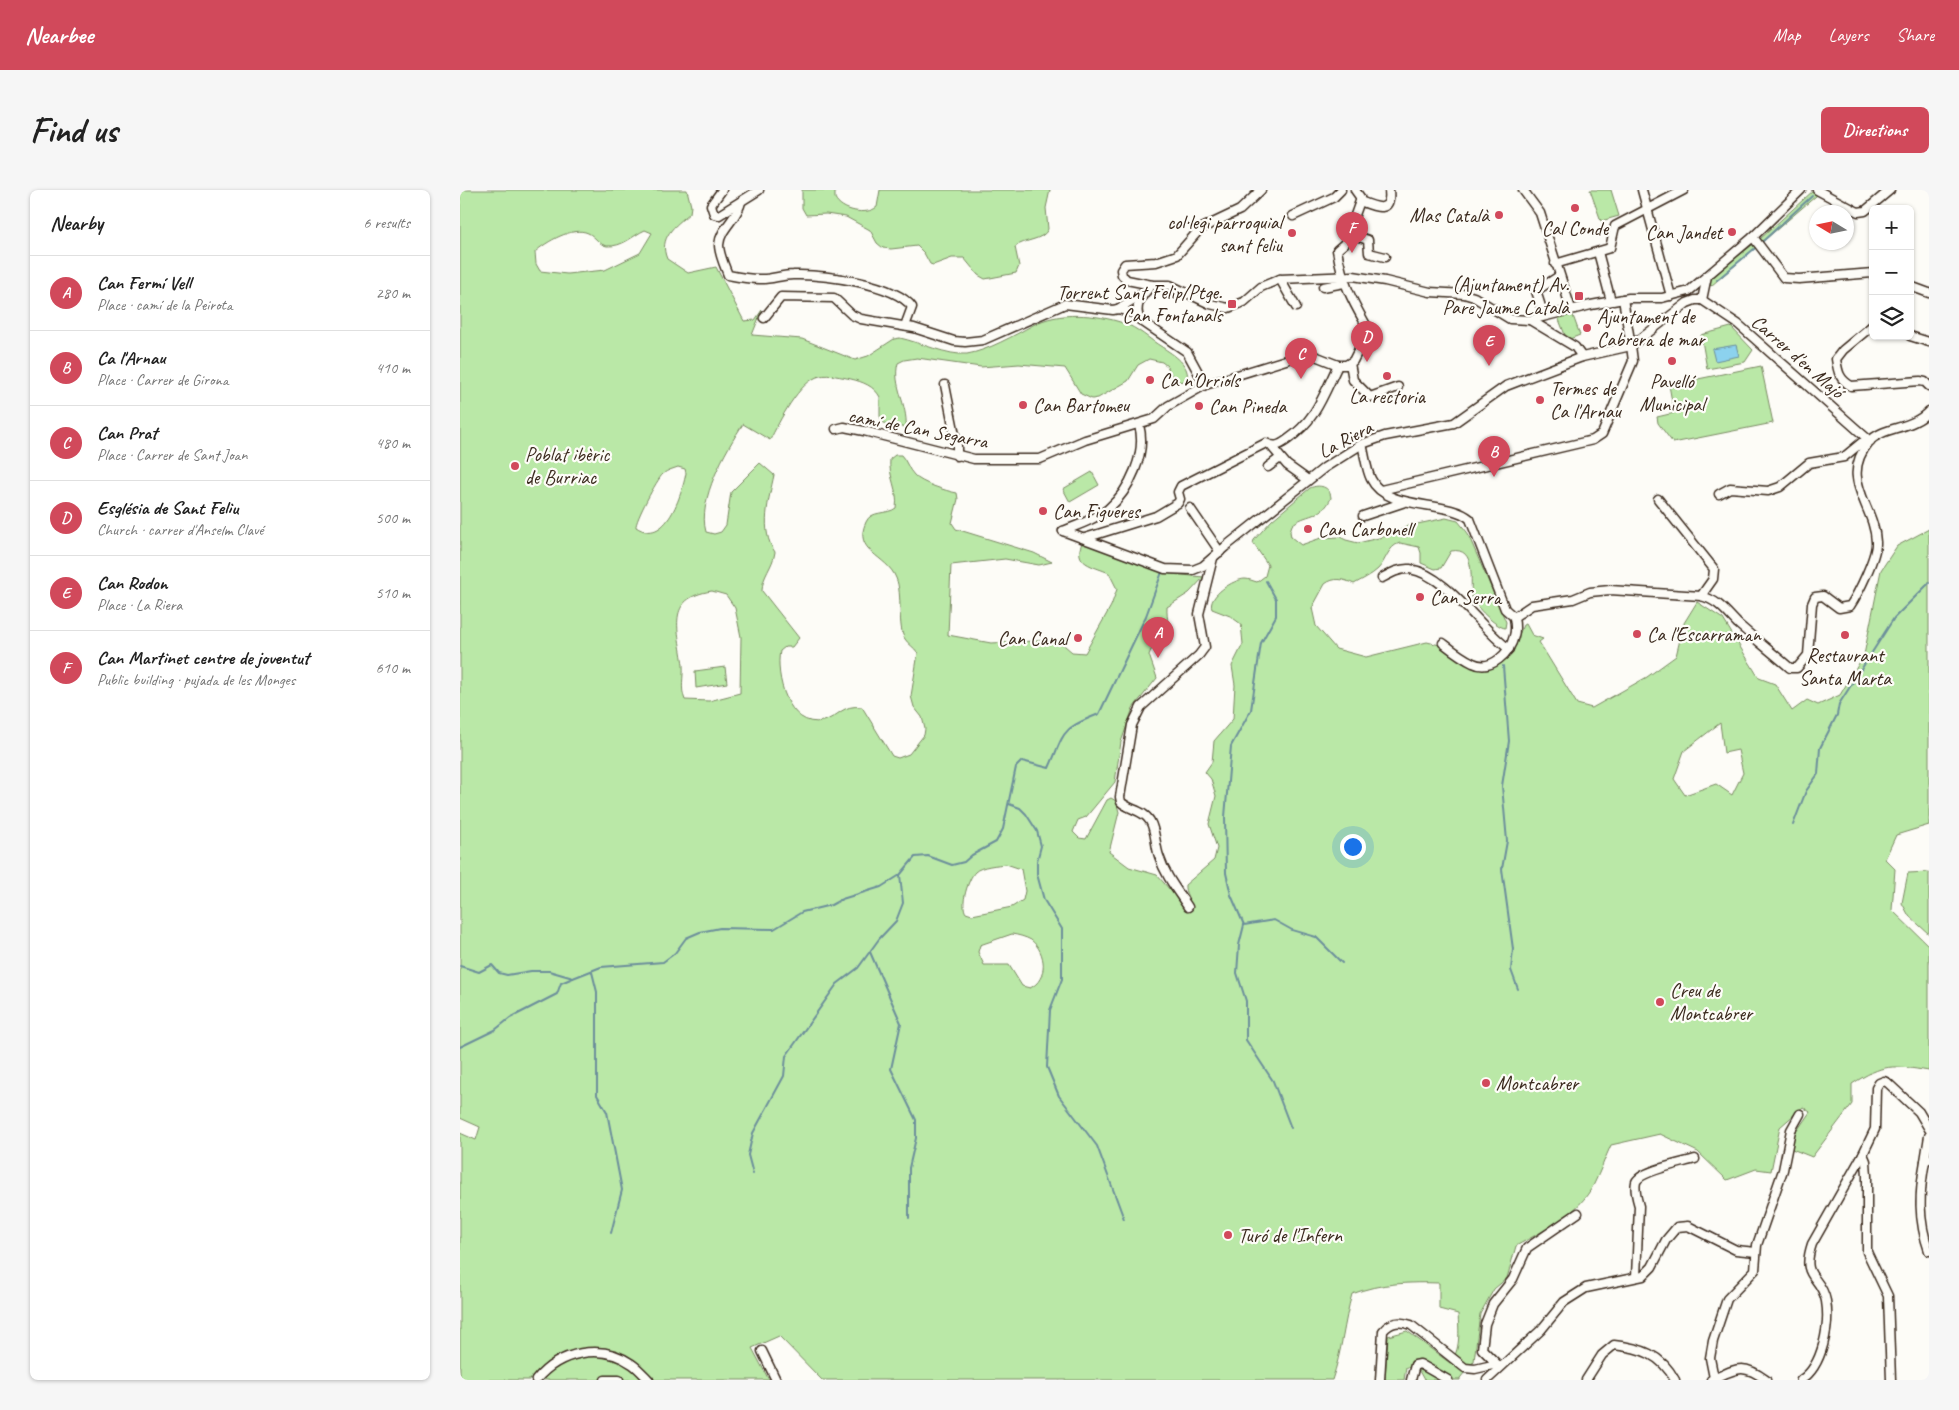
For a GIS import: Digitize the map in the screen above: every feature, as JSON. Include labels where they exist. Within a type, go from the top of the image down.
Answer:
[{"type":"street","points":[[722,190],[711,205],[714,214],[719,215],[759,190]]},
{"type":"street","points":[[1261,190],[1240,210],[1200,229],[1177,256],[1156,262],[1125,264],[1121,270],[1122,275],[1127,280],[1152,285],[1170,285],[1210,304],[1228,308],[1244,302],[1261,287],[1280,278],[1331,277],[1343,280]]},
{"type":"street","points":[[1293,216],[1334,197],[1341,190]]},
{"type":"street","points":[[1355,190],[1360,197],[1360,201],[1345,242],[1337,250],[1343,280],[1351,300],[1375,341],[1360,347],[1350,363],[1353,380],[1370,397],[1398,387]]},
{"type":"street","points":[[1360,201],[1381,208],[1387,205],[1390,199],[1389,190]]},
{"type":"street","points":[[1523,190],[1540,213],[1571,309]]},
{"type":"street","points":[[1642,190],[1671,296]]},
{"type":"street","points":[[1555,264],[1610,248],[1614,226],[1684,190]]},
{"type":"street","points":[[1323,287],[1361,276],[1430,292],[1464,294],[1474,297],[1510,319],[1530,320],[1571,309],[1623,299],[1662,298],[1689,291],[1756,242],[1792,193],[1801,190]]},
{"type":"street","points":[[1817,190],[1858,212],[1864,211],[1890,190]]},
{"type":"street","points":[[741,202],[740,210],[722,234],[719,246],[728,276],[760,279],[794,275],[854,280],[888,291],[909,303],[912,307],[904,326]]},
{"type":"street","points":[[1348,233],[1368,240],[1369,253],[1385,257]]},
{"type":"street","points":[[1756,242],[1784,278],[1798,279],[1869,273]]},
{"type":"street","points":[[1598,252],[1611,301]]},
{"type":"street","points":[[1544,316],[1536,291],[1560,276]]},
{"type":"street","points":[[1689,291],[1688,303],[1703,296],[1707,276]]},
{"type":"street","points":[[1280,278],[1296,306]]},
{"type":"street","points":[[764,318],[781,297],[834,298],[852,315],[862,319],[904,326],[954,341],[970,342],[983,340],[1065,304],[1118,309],[1144,293],[1152,285]]},
{"type":"street","name":"Carrer d'en Majó","points":[[1697,285],[1703,296],[1738,324],[1870,441]]},
{"type":"street","points":[[1914,289],[1929,293]]},
{"type":"street","points":[[1137,314],[1138,304],[1144,293]]},
{"type":"street","points":[[1662,298],[1679,304],[1670,317]]},
{"type":"street","points":[[1381,490],[1593,440],[1602,434],[1633,361],[1623,299]]},
{"type":"street","name":"La Riera","points":[[1139,425],[1138,463],[1122,493],[1103,512],[1063,531],[1165,570],[1193,570],[1203,566],[1308,480],[1362,444],[1385,436],[1454,422],[1506,386],[1582,358],[1630,343],[1688,303]]},
{"type":"street","points":[[1118,309],[1137,314],[1147,326],[1187,352],[1205,385]]},
{"type":"street","points":[[1530,320],[1575,347],[1582,358]]},
{"type":"street","points":[[1869,328],[1843,350],[1836,359],[1842,381],[1851,386],[1920,381],[1925,382],[1929,386]]},
{"type":"street","points":[[1914,337],[1929,342]]},
{"type":"street","name":"camí de Can Segarra","points":[[836,429],[844,427],[864,431],[956,456],[974,459],[1040,459],[1085,440],[1154,419],[1168,406],[1205,385],[1302,355],[1310,354],[1338,365]]},
{"type":"street","points":[[1271,446],[1279,446],[1308,423],[1316,412],[1338,365],[1350,363]]},
{"type":"street","points":[[945,385],[957,445],[956,456]]},
{"type":"street","points":[[1719,494],[1730,488],[1768,491],[1780,487],[1809,463],[1844,457],[1861,443],[1870,441],[1882,433],[1908,426],[1923,418],[1929,410]]},
{"type":"street","points":[[1514,617],[1532,605],[1610,590],[1700,596],[1717,603],[1737,623],[1790,668],[1797,668],[1808,655],[1812,604],[1815,597],[1823,596],[1839,608],[1850,606],[1866,578],[1876,544],[1855,472],[1857,464],[1870,441]]},
{"type":"street","points":[[1085,538],[1156,516],[1178,503],[1180,499],[1178,492],[1181,486],[1266,443],[1271,446],[1280,458],[1308,480]]},
{"type":"street","points":[[1362,444],[1371,480],[1381,490],[1405,502],[1462,513],[1470,520],[1505,609],[1514,617],[1514,636],[1502,658],[1482,666],[1473,664],[1443,643]]},
{"type":"street","points":[[1268,466],[1280,458]]},
{"type":"street","points":[[1658,499],[1714,568],[1713,579],[1700,596]]},
{"type":"street","points":[[1363,516],[1405,502]]},
{"type":"street","points":[[1190,508],[1220,552]]},
{"type":"street","points":[[1188,907],[1166,874],[1158,855],[1150,821],[1134,809],[1124,806],[1120,797],[1132,725],[1141,707],[1199,655],[1205,647],[1199,614],[1213,558]]},
{"type":"street","points":[[1382,578],[1395,571],[1411,570],[1427,576],[1452,593],[1508,648]]},
{"type":"street","points":[[1801,1380],[1812,1370],[1820,1352],[1826,1317],[1823,1294],[1808,1268],[1808,1256],[1812,1244],[1875,1129],[1876,1088],[1879,1083],[1884,1081],[1919,1112],[1929,1129]]},
{"type":"street","points":[[1766,1380],[1750,1369],[1743,1368],[1712,1379],[1710,1358],[1726,1299],[1754,1270],[1756,1252],[1770,1201],[1782,1170],[1791,1130],[1800,1114]]},
{"type":"street","points":[[1929,1136],[1927,1160],[1920,1192],[1921,1222],[1929,1251]]},
{"type":"street","points":[[1863,1154],[1866,1162],[1867,1176],[1867,1252],[1888,1296],[1890,1380]]},
{"type":"street","points":[[1636,1278],[1639,1206],[1636,1198],[1636,1182],[1639,1178],[1654,1170],[1695,1159]]},
{"type":"street","points":[[1496,1364],[1482,1349],[1485,1324],[1493,1304],[1513,1280],[1527,1248],[1578,1214]]},
{"type":"street","points":[[1487,1380],[1541,1330],[1564,1302],[1586,1288],[1642,1276],[1652,1267],[1666,1240],[1677,1227],[1688,1226],[1736,1250],[1756,1252]]},
{"type":"street","points":[[1380,1380],[1384,1331],[1394,1322],[1411,1325],[1464,1368],[1475,1369],[1509,1361]]},
{"type":"street","points":[[1586,1380],[1602,1355],[1614,1345],[1638,1348],[1653,1354],[1675,1380]]},
{"type":"street","points":[[762,1350],[776,1380]]},
{"type":"street","points":[[536,1380],[546,1368],[559,1359],[575,1353],[615,1355],[633,1364],[649,1380]]},
{"type":"street","points":[[1411,1380],[1415,1365],[1420,1364],[1448,1380]]},
{"type":"street","points":[[605,1380],[619,1380]]},
{"type":"green space","points":[[460,190],[687,190],[691,206],[690,213],[674,227],[666,238],[665,251],[667,259],[688,273],[716,267],[744,321],[755,320],[762,310],[752,335],[802,339],[855,360],[868,356],[894,339],[900,338],[942,351],[967,354],[992,346],[1043,321],[1078,315],[1113,320],[1133,327],[1181,361],[1188,375],[1187,381],[1175,382],[1167,366],[1162,362],[1149,359],[1138,365],[1128,381],[1098,398],[1092,399],[1081,394],[1065,368],[1019,364],[981,367],[917,358],[904,360],[898,363],[897,379],[905,411],[906,427],[893,427],[882,422],[880,416],[880,397],[868,385],[840,377],[820,376],[812,379],[797,394],[784,413],[770,440],[743,424],[721,461],[709,491],[704,519],[706,532],[714,534],[721,532],[726,525],[731,492],[760,463],[774,475],[766,524],[767,534],[775,552],[762,586],[762,591],[799,638],[792,647],[785,647],[780,651],[780,673],[786,698],[801,717],[811,721],[823,721],[850,707],[862,707],[892,756],[898,758],[909,754],[924,735],[925,729],[922,717],[914,707],[911,696],[918,653],[906,641],[903,634],[896,578],[892,570],[867,547],[863,532],[868,518],[896,508],[897,502],[890,466],[890,459],[895,455],[901,455],[917,478],[940,489],[957,493],[958,499],[952,523],[956,529],[1034,553],[1052,562],[1039,565],[1005,559],[951,565],[948,635],[991,643],[1058,640],[1072,652],[1085,653],[1111,606],[1117,589],[1109,573],[1091,566],[1082,559],[1080,549],[1083,541],[1170,574],[1204,577],[1189,593],[1167,607],[1168,636],[1151,650],[1149,655],[1157,678],[1133,708],[1121,742],[1115,782],[1086,817],[1078,820],[1073,832],[1079,838],[1086,839],[1107,800],[1111,798],[1116,801],[1119,812],[1109,852],[1129,867],[1157,875],[1184,906],[1190,908],[1185,885],[1214,860],[1217,848],[1209,824],[1216,796],[1211,779],[1205,772],[1212,762],[1214,741],[1233,719],[1235,685],[1232,666],[1243,644],[1241,624],[1230,616],[1212,609],[1212,604],[1217,594],[1228,585],[1245,579],[1257,582],[1265,576],[1268,565],[1253,543],[1254,540],[1272,520],[1310,488],[1324,487],[1329,491],[1331,498],[1327,505],[1318,513],[1297,521],[1292,525],[1291,537],[1301,545],[1321,538],[1340,537],[1358,543],[1391,535],[1408,526],[1446,518],[1458,521],[1467,532],[1506,622],[1505,628],[1496,624],[1474,601],[1471,591],[1469,560],[1465,554],[1460,551],[1451,551],[1441,568],[1435,569],[1421,563],[1419,547],[1400,543],[1390,550],[1378,569],[1354,584],[1339,579],[1325,584],[1312,608],[1316,626],[1336,649],[1366,657],[1427,642],[1444,646],[1476,669],[1490,669],[1510,657],[1523,625],[1526,624],[1532,635],[1543,639],[1539,642],[1577,704],[1592,708],[1647,677],[1676,656],[1684,623],[1697,602],[1723,619],[1759,678],[1775,684],[1792,711],[1807,700],[1818,705],[1840,695],[1864,655],[1881,570],[1897,546],[1929,529],[1929,825],[1896,835],[1885,859],[1895,869],[1892,910],[1929,946],[1929,1071],[1889,1067],[1872,1072],[1852,1084],[1852,1104],[1812,1157],[1792,1149],[1794,1135],[1810,1112],[1803,1107],[1780,1127],[1771,1171],[1756,1169],[1727,1180],[1698,1152],[1660,1134],[1611,1145],[1594,1184],[1579,1204],[1550,1227],[1516,1246],[1507,1278],[1494,1289],[1480,1314],[1474,1361],[1460,1380],[1424,1380],[1418,1369],[1406,1367],[1404,1380],[1385,1380],[1388,1336],[1407,1331],[1450,1363],[1458,1346],[1458,1314],[1439,1309],[1439,1283],[1406,1283],[1384,1285],[1352,1294],[1332,1380],[822,1380],[779,1336],[752,1348],[769,1380],[460,1380],[460,1133],[476,1140],[480,1127],[460,1118]],"holes":[[[645,230],[652,233],[640,253],[605,270],[567,274],[540,271],[536,264],[535,252],[568,233],[582,231],[607,246],[623,243]],[[678,467],[685,469],[686,473],[681,493],[671,515],[656,530],[647,531],[636,527],[656,484],[660,477]],[[712,591],[726,595],[735,608],[741,637],[740,693],[709,701],[685,700],[682,687],[683,665],[678,618],[681,608],[687,601],[697,595]],[[1720,723],[1724,753],[1738,750],[1743,773],[1732,795],[1716,784],[1685,795],[1674,779],[1684,751]],[[1006,864],[1021,869],[1025,891],[1023,900],[1012,907],[972,915],[966,913],[964,898],[972,875],[981,868]],[[1012,934],[1022,936],[1031,940],[1040,951],[1043,966],[1040,979],[1030,988],[1022,986],[1009,965],[984,965],[978,952],[980,945]]]},
{"type":"green space","points":[[802,190],[835,190],[835,198],[838,202],[848,209],[860,212],[877,207],[880,190],[1050,190],[1046,208],[1048,229],[1042,236],[1023,242],[1015,247],[1019,266],[1016,273],[985,279],[978,275],[964,258],[952,258],[933,265],[930,264],[924,253],[917,246],[883,248],[877,243],[870,230],[846,217],[826,214],[806,215],[802,208]]},
{"type":"green space","points":[[1590,190],[1611,190],[1619,216],[1601,221]]},
{"type":"green space","points":[[1814,190],[1823,190],[1711,286],[1707,280],[1760,239]]},
{"type":"green space","points":[[1572,313],[1580,335],[1567,340],[1558,317]]},
{"type":"green space","points":[[1731,327],[1753,350],[1745,362],[1707,369],[1701,335]]},
{"type":"green space","points":[[1761,366],[1773,423],[1673,443],[1658,423],[1657,417],[1674,413],[1669,385]]},
{"type":"green space","points":[[1092,472],[1099,485],[1070,502],[1063,489]]},
{"type":"green space","points":[[725,667],[727,683],[696,688],[695,671]]},
{"type":"green space","points":[[1929,872],[1929,934],[1909,916],[1902,903],[1908,873]]},
{"type":"water","points":[[1736,345],[1739,356],[1715,361],[1712,349]]},
{"type":"waterway","points":[[1763,241],[1812,196]]},
{"type":"waterway","points":[[1717,280],[1754,249]]},
{"type":"waterway","points":[[460,966],[479,972],[492,965],[499,973],[507,975],[531,971],[549,971],[573,978],[601,967],[663,962],[675,953],[686,938],[700,932],[720,928],[774,929],[802,912],[831,905],[842,899],[881,887],[900,875],[915,857],[928,856],[952,865],[964,862],[972,855],[996,842],[1003,829],[1016,767],[1022,761],[1049,768],[1065,733],[1077,724],[1099,714],[1146,616],[1162,572]]},
{"type":"waterway","points":[[1266,581],[1276,599],[1276,616],[1261,643],[1251,710],[1231,746],[1225,817],[1226,873],[1231,895],[1244,925],[1239,945],[1237,973],[1246,1001],[1246,1040],[1273,1081],[1291,1128]]},
{"type":"waterway","points":[[1793,825],[1806,791],[1818,774],[1820,748],[1837,715],[1839,704],[1894,618],[1929,583]]},
{"type":"waterway","points":[[1503,666],[1509,741],[1502,786],[1507,841],[1502,869],[1513,949],[1511,970],[1518,989]]},
{"type":"waterway","points":[[1009,804],[1020,808],[1037,831],[1041,846],[1037,861],[1037,874],[1044,900],[1062,929],[1062,979],[1050,1010],[1047,1067],[1059,1096],[1097,1146],[1124,1219]]},
{"type":"waterway","points":[[753,1174],[748,1155],[753,1133],[784,1076],[786,1056],[837,984],[858,968],[879,939],[896,921],[903,903],[900,875]]},
{"type":"waterway","points":[[1244,925],[1274,920],[1292,930],[1316,937],[1342,963]]},
{"type":"waterway","points":[[870,952],[901,1023],[891,1069],[916,1120],[916,1138],[909,1168],[909,1218]]},
{"type":"waterway","points":[[592,972],[597,992],[597,1095],[607,1112],[622,1190],[611,1233]]},
{"type":"waterway","points":[[460,1047],[495,1030],[510,1018],[557,994],[561,983],[573,978]]},
{"type":"place","name":"Cal Conde","points":[[1575,208]]},
{"type":"place","name":"Mas Català","points":[[1499,215]]},
{"type":"place","name":"Can Jandet","points":[[1732,232]]},
{"type":"place","name":"col·legi parroquial sant feliu","points":[[1292,233]]},
{"type":"place","name":"Can Martinet centre de joventut","points":[[1352,253]]},
{"type":"place","name":"(Ajuntament) Av. Pare Jaume Català","points":[[1579,296]]},
{"type":"place","name":"Torrent Sant Felip/Ptge. Can Fontanals","points":[[1232,304]]},
{"type":"place","name":"Ajuntament de Cabrera de mar","points":[[1587,328]]},
{"type":"place","name":"Pavelló Municipal","points":[[1672,361]]},
{"type":"place","name":"Església de Sant Feliu","points":[[1367,362]]},
{"type":"place","name":"Can Rodon","points":[[1489,366]]},
{"type":"place","name":"La rectoria","points":[[1387,376]]},
{"type":"place","name":"Can Prat","points":[[1301,379]]},
{"type":"place","name":"Ca n'Orriols","points":[[1150,380]]},
{"type":"place","name":"Termes de Ca l'Arnau","points":[[1540,400]]},
{"type":"place","name":"Can Bartomeu","points":[[1023,405]]},
{"type":"place","name":"Can Pineda","points":[[1199,406]]},
{"type":"place","name":"Poblat ibèric de Burriac","points":[[515,466]]},
{"type":"place","name":"Ca l'Arnau","points":[[1494,477]]},
{"type":"place","name":"Can Figueres","points":[[1043,511]]},
{"type":"place","name":"Can Carbonell","points":[[1308,529]]},
{"type":"place","name":"Can Serra","points":[[1420,597]]},
{"type":"place","name":"Ca l'Escarraman","points":[[1637,634]]},
{"type":"place","name":"Restaurant Santa Marta","points":[[1845,635]]},
{"type":"place","name":"Can Canal","points":[[1078,638]]},
{"type":"place","name":"Can Fermí Vell","points":[[1158,658]]},
{"type":"place","name":"Creu de Montcabrer","points":[[1660,1002]]},
{"type":"place","name":"Montcabrer","points":[[1486,1083]]},
{"type":"place","name":"Turó de l'Infern","points":[[1228,1235]]}]
